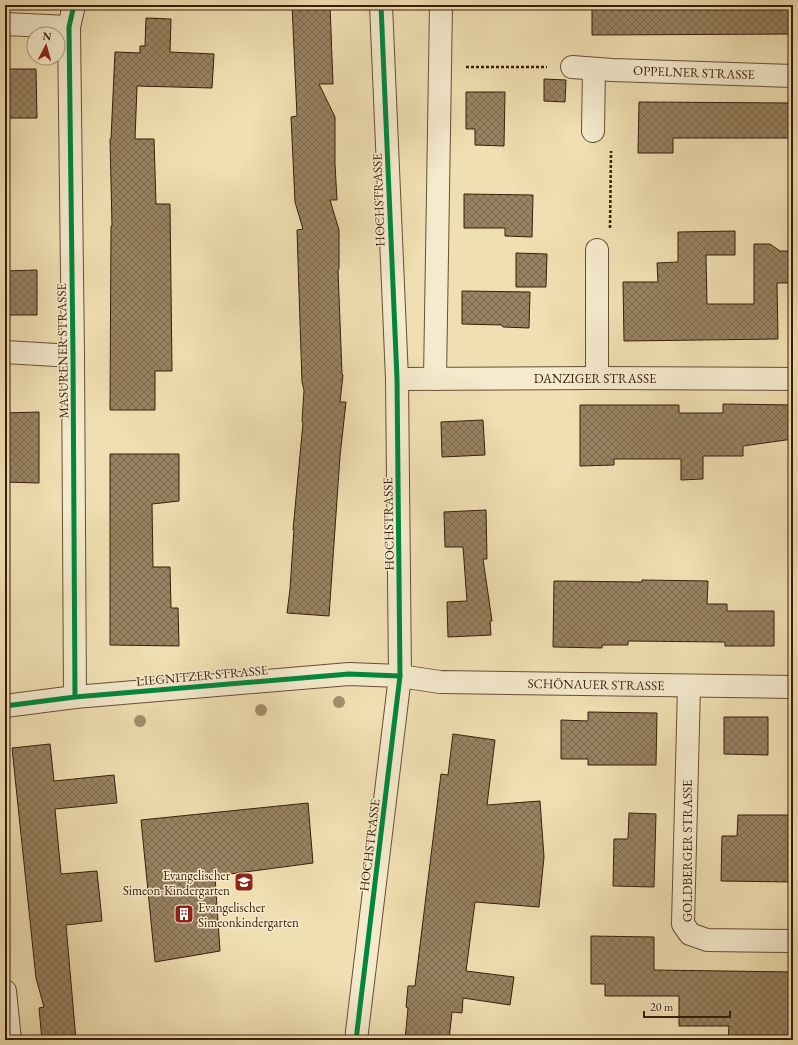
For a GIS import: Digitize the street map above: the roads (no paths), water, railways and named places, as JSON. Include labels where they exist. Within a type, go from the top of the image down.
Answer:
[{"type":"street","name":"MASURENER STRASSE","points":[[74,5],[69,27],[76,697]]},
{"type":"street","name":"HOCHSTRASSE","points":[[356,1040],[400,676],[397,379],[381,5]]},
{"type":"street","points":[[435,379],[441,5]]},
{"type":"street","points":[[5,24],[69,27]]},
{"type":"street","name":"OPPELNER STRASSE","points":[[572,67],[793,76]]},
{"type":"street","points":[[592,131],[594,69]]},
{"type":"street","points":[[597,378],[604,243]]},
{"type":"street","points":[[5,352],[73,356]]},
{"type":"street","name":"DANZIGER STRASSE","points":[[397,379],[793,379]]},
{"type":"street","name":"LIEGNITZER STRASSE","points":[[5,706],[76,697],[349,674],[400,676]]},
{"type":"street","name":"SCHÖNAUER STRASSE","points":[[400,676],[440,682],[793,687]]},
{"type":"street","name":"GOLDBERGER STRASSE","points":[[689,686],[684,924],[690,934],[707,940],[793,941]]},
{"type":"street","points":[[5,991],[10,1040]]},
{"type":"place","name":"Evangelischer Simeon-Kindergarten","points":[[244,882]]},
{"type":"place","name":"Evangelischer Simeonkindergarten","points":[[184,914]]}]
